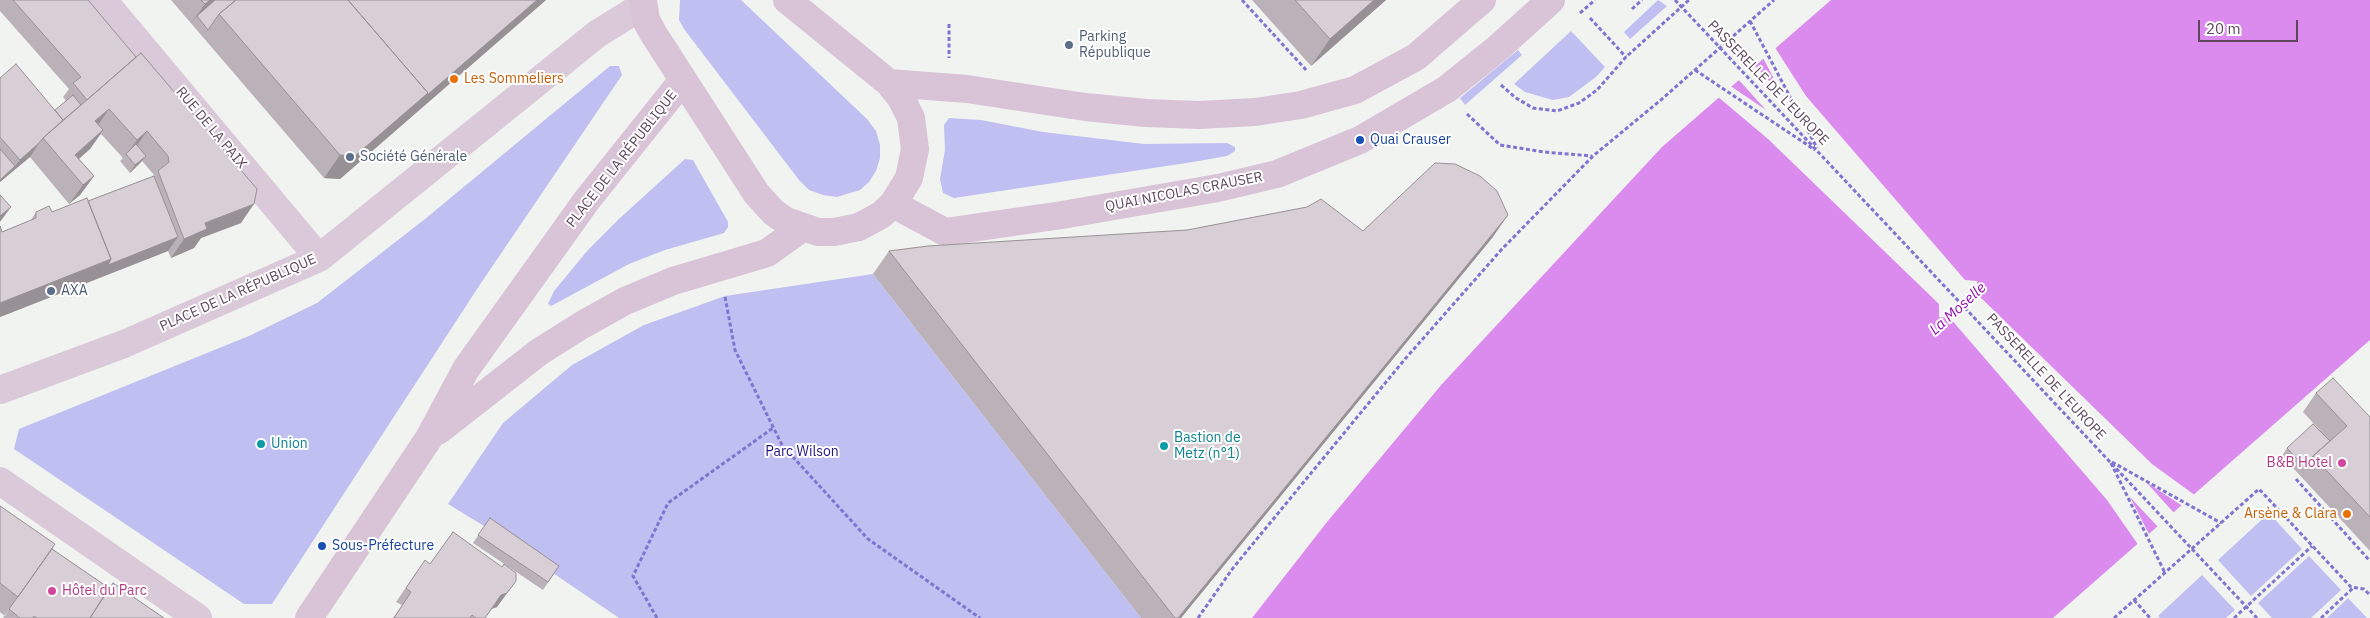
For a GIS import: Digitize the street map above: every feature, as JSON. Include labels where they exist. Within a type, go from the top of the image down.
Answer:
[{"type":"main road","name":"PLACE DE LA RÉPUBLIQUE","points":[[642,3],[646,20],[756,193],[773,212],[802,228],[818,232],[834,232],[859,227],[881,215],[893,204],[909,178],[915,149],[911,118],[901,98],[889,83],[787,0]]},
{"type":"main road","points":[[889,83],[967,89],[1085,107],[1146,114],[1199,115],[1255,112],[1301,105],[1355,90],[1416,57],[1482,0]]},
{"type":"main road","name":"QUAI NICOLAS CRAUSER","points":[[893,204],[945,232],[1062,215],[1218,188],[1277,174],[1360,140],[1448,89],[1498,48],[1551,0]]},
{"type":"main road","name":"PLACE DE LA RÉPUBLIQUE","points":[[309,618],[429,438],[472,361],[587,200],[684,80]]},
{"type":"main road","name":"PLACE DE LA RÉPUBLIQUE","points":[[429,438],[539,352],[582,325],[625,301],[673,281],[767,253],[802,228]]},
{"type":"street","name":"RUE DE LA PAIX","points":[[103,0],[319,258]]},
{"type":"street","name":"PLACE DE LA RÉPUBLIQUE","points":[[0,390],[124,344],[319,258],[597,34],[642,3]]},
{"type":"street","points":[[0,481],[198,618]]},
{"type":"path","points":[[1242,0],[1308,73]]},
{"type":"path","points":[[1632,9],[1642,0]]},
{"type":"path","name":"PASSERELLE DE L'EUROPE","points":[[1675,0],[2257,618]]},
{"type":"path","points":[[1501,85],[1516,98],[1533,108],[1557,111],[1578,103],[1598,90],[1626,57],[1689,0]]},
{"type":"path","points":[[1198,618],[1234,568],[1405,359],[1502,249],[1593,156],[1774,0]]},
{"type":"path","points":[[1590,18],[1626,57]]},
{"type":"path","points":[[1750,21],[1820,153]]},
{"type":"path","points":[[949,24],[950,61]]},
{"type":"path","points":[[1695,70],[1820,153]]},
{"type":"path","points":[[1467,115],[1500,145],[1544,152],[1593,156]]},
{"type":"path","points":[[724,288],[735,350],[782,445],[868,539],[980,618]]},
{"type":"path","points":[[657,618],[633,576],[668,503],[773,428]]},
{"type":"path","points":[[2109,461],[2221,523]]},
{"type":"path","points":[[2109,461],[2164,573]]},
{"type":"path","points":[[2296,479],[2370,561]]},
{"type":"path","points":[[2114,618],[2259,489],[2350,586],[2364,589],[2370,595]]},
{"type":"path","points":[[2234,618],[2312,546]]},
{"type":"path","points":[[2321,618],[2354,587]]},
{"type":"path","points":[[2134,600],[2150,618]]},
{"type":"green space","points":[[680,0],[741,0],[867,119],[876,131],[880,145],[880,158],[876,171],[869,182],[860,190],[837,197],[809,190],[799,180],[684,29],[679,20]]},
{"type":"green space","points":[[1658,0],[1667,6],[1630,39],[1624,32]]},
{"type":"green space","points":[[1571,31],[1605,67],[1596,77],[1569,97],[1553,100],[1525,92],[1514,84]]},
{"type":"green space","points":[[1518,50],[1522,55],[1465,105],[1460,98]]},
{"type":"green space","points":[[610,66],[619,66],[622,75],[479,286],[272,604],[244,604],[14,449],[19,429],[249,336],[317,303],[425,219]]},
{"type":"green space","points":[[949,118],[981,120],[1043,132],[1144,144],[1227,143],[1235,147],[1235,151],[1227,156],[1193,162],[954,198],[943,193],[940,179],[945,150],[944,125]]},
{"type":"green space","points":[[685,159],[693,160],[728,222],[728,227],[724,233],[665,250],[629,264],[551,306],[548,304],[554,291],[588,250]]},
{"type":"green space","name":"Parc Wilson","points":[[873,274],[1141,618],[619,618],[484,526],[448,504],[503,423],[572,365],[644,325],[725,296]]},
{"type":"green space","points":[[2269,513],[2302,549],[2251,596],[2218,560]]},
{"type":"green space","points":[[2309,556],[2341,590],[2311,618],[2272,618],[2258,603]]},
{"type":"green space","points":[[2202,575],[2235,610],[2226,618],[2160,618],[2158,616]]},
{"type":"green space","points":[[2348,598],[2367,618],[2327,618]]},
{"type":"water","name":"La Moselle","points":[[1831,0],[2370,0],[2370,340],[2053,618],[1252,618],[1327,522],[1442,384],[1662,147]]},
{"type":"pier","points":[[1774,46],[1806,96],[1965,280],[1977,281],[1977,294],[2152,464],[2196,496],[2184,507],[2146,482],[2175,514],[2159,528],[2130,497],[2150,536],[2139,546],[2107,500],[1950,318],[1939,317],[1939,304],[1768,139],[1717,96],[1729,85],[1766,110],[1737,78],[1753,64],[1783,96],[1762,56]]},
{"type":"building","points":[[13,0],[88,0],[136,57],[87,100],[73,83],[81,77]]},
{"type":"building","points":[[201,0],[210,0],[205,4]]},
{"type":"building","points":[[215,0],[236,0],[219,14],[208,30],[197,16]]},
{"type":"building","points":[[236,0],[348,0],[428,93],[355,156],[340,155],[219,14]]},
{"type":"building","points":[[348,0],[537,0],[426,96],[428,93]]},
{"type":"building","points":[[1295,0],[1374,0],[1330,39]]},
{"type":"building","points":[[141,53],[257,189],[254,204],[205,223],[207,229],[184,239],[158,171],[169,162],[168,156],[147,131],[137,140],[109,109],[95,121],[103,130],[75,155],[94,176],[83,185],[43,138]]},
{"type":"building","points":[[16,64],[63,120],[20,160],[0,137],[0,78]]},
{"type":"building","points":[[73,95],[81,105],[63,120],[55,110]]},
{"type":"building","points":[[136,144],[146,156],[135,165],[126,154]]},
{"type":"building","points":[[0,149],[15,166],[0,180]]},
{"type":"building","name":"Bastion de Metz (n°1)","points":[[1435,163],[1455,164],[1480,176],[1497,191],[1508,215],[1178,618],[1175,618],[889,251],[928,246],[1187,230],[1307,207],[1321,199],[1363,231]]},
{"type":"building","points":[[154,176],[178,237],[108,265],[111,259],[88,201]]},
{"type":"building","points":[[0,195],[11,207],[0,216]]},
{"type":"building","points":[[87,198],[111,259],[0,303],[0,226],[2,232],[36,218],[36,212],[49,206],[52,212]]},
{"type":"building","points":[[2333,378],[2370,417],[2370,517],[2313,456],[2347,426],[2316,393]]},
{"type":"building","points":[[2313,424],[2330,441],[2313,456],[2305,468],[2287,448]]},
{"type":"building","points":[[0,506],[55,544],[18,597],[0,583]]},
{"type":"building","points":[[490,518],[559,566],[548,582],[478,535]]},
{"type":"building","points":[[453,532],[502,567],[504,564],[516,573],[516,581],[507,593],[501,595],[485,618],[476,618],[472,615],[470,618],[394,618],[411,592],[406,588],[425,560],[430,564]]},
{"type":"building","points":[[52,549],[109,588],[90,618],[37,618],[34,616],[33,618],[20,618],[9,609]]},
{"type":"building","points":[[113,583],[164,618],[90,618]]},
{"type":"place","name":"Parking République","points":[[1069,45]]},
{"type":"place","name":"Les Sommeliers","points":[[454,79]]},
{"type":"place","name":"Quai Crauser","points":[[1360,140]]},
{"type":"place","name":"Société Générale","points":[[350,157]]},
{"type":"place","name":"AXA","points":[[51,291]]},
{"type":"place","name":"Union","points":[[261,444]]},
{"type":"place","name":"Bastion de Metz (n°1)","points":[[1164,446]]},
{"type":"place","name":"B&B Hotel","points":[[2342,463]]},
{"type":"place","name":"Arsène & Clara","points":[[2347,514]]},
{"type":"place","name":"Sous-Préfecture","points":[[322,546]]},
{"type":"place","name":"Hôtel du Parc","points":[[52,591]]}]
